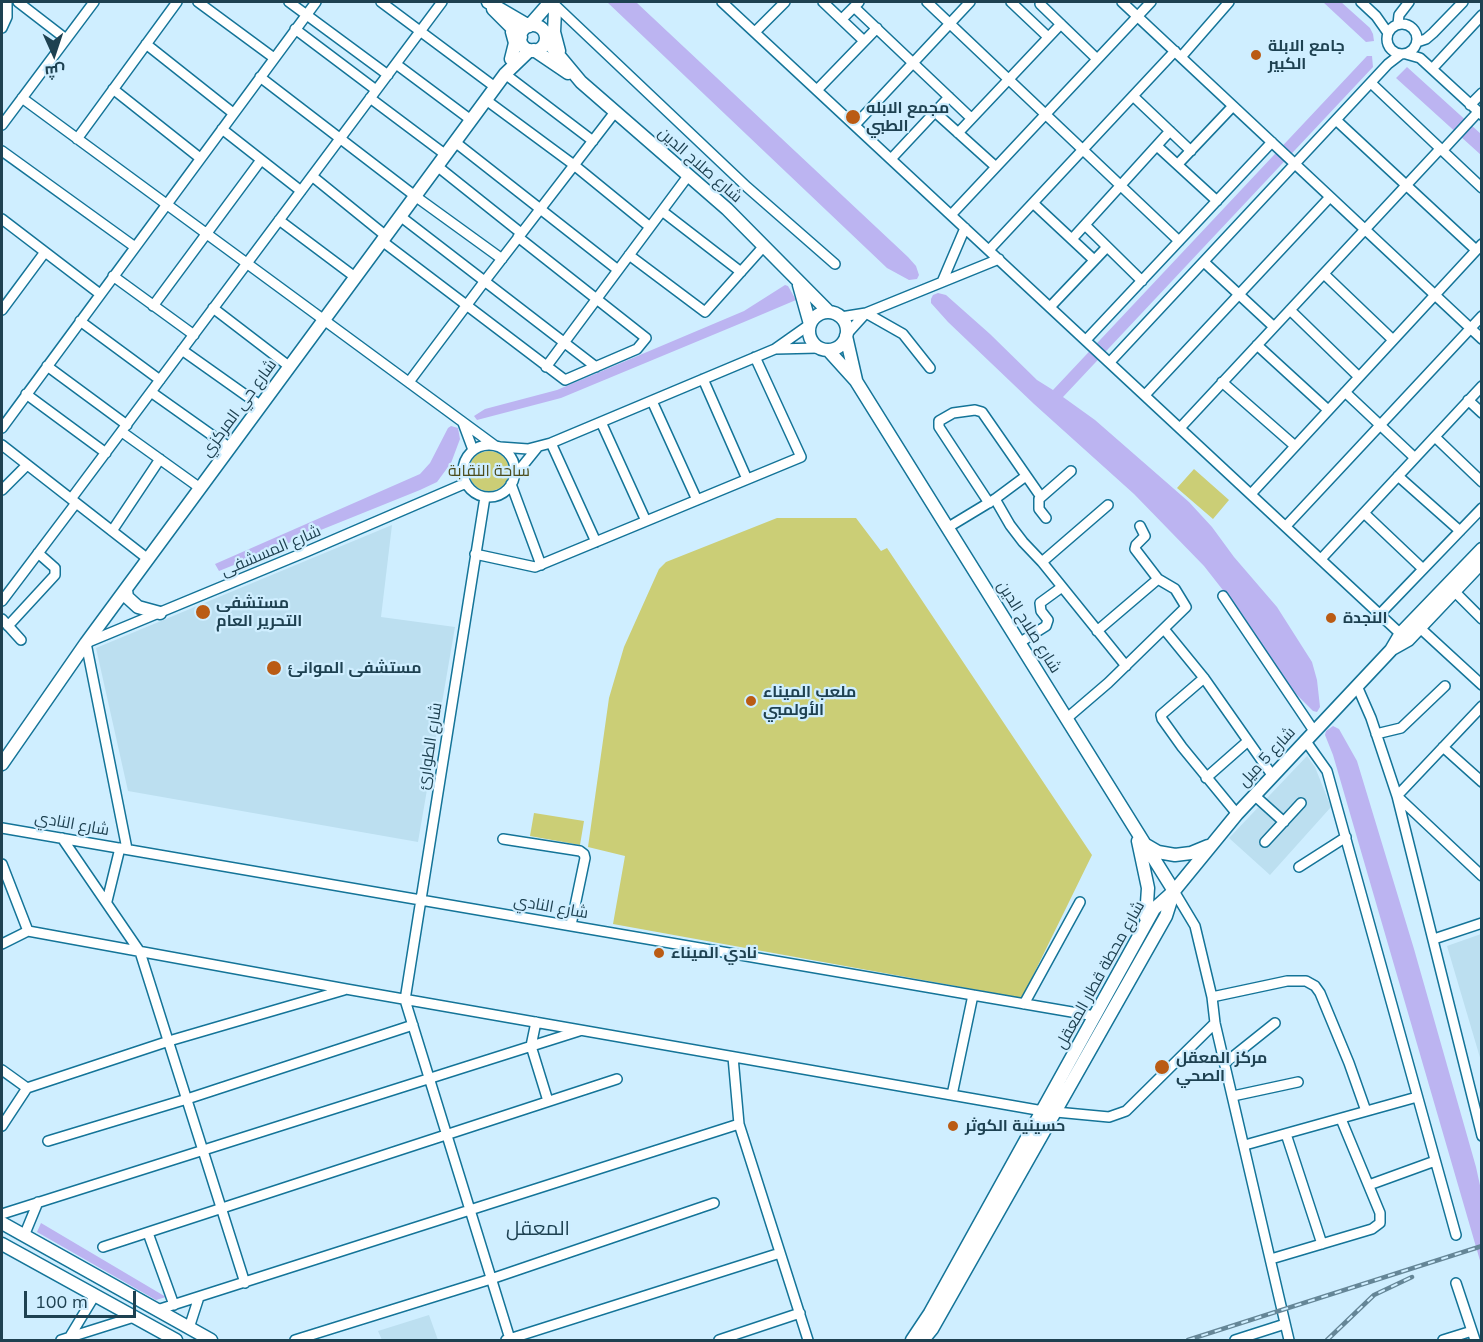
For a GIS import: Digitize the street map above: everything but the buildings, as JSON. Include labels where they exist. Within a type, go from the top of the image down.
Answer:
[{"type":"main road","name":"شارع صلاح الدين","points":[[487,2],[529,26]]},
{"type":"main road","name":"شارع صلاح الدين","points":[[487,2],[527,45],[559,63],[727,209],[795,275],[829,312]]},
{"type":"main road","points":[[510,15],[531,13],[552,4]]},
{"type":"main road","points":[[552,4],[543,46],[527,45],[523,30],[552,4]]},
{"type":"main road","points":[[511,28],[515,43],[510,67],[530,61],[559,63],[552,4]]},
{"type":"main road","points":[[529,26],[539,27],[546,39]]},
{"type":"main road","name":"شارع صلاح الدين","points":[[546,39],[559,63]]},
{"type":"main road","name":"شارع حي المركزي","points":[[2,764],[86,643],[527,45]]},
{"type":"main road","name":"شارع صلاح الدين","points":[[795,275],[810,324]]},
{"type":"main road","points":[[829,312],[841,317],[847,328],[846,335],[839,346],[823,349],[810,338],[810,324],[817,315],[829,312]]},
{"type":"main road","name":"شارع صلاح الدين","points":[[846,335],[856,381]]},
{"type":"main road","name":"شارع صلاح الدين","points":[[823,349],[856,381],[1174,891]]},
{"type":"main road","name":"شارع 5 ميل","points":[[1174,891],[1237,813],[1405,637],[1482,549]]},
{"type":"main road","name":"شارع 5 ميل","points":[[1405,637],[1420,627],[1482,562]]},
{"type":"main road","points":[[126,590],[127,597],[138,608],[160,613]]},
{"type":"main road","points":[[1134,828],[1148,888],[1148,906],[1143,929]]},
{"type":"main road","points":[[1143,843],[1158,852],[1174,855],[1191,853],[1209,846]]},
{"type":"main road","name":"شارع محطة قطار المعقل","points":[[923,1341],[932,1329],[1049,1112],[1095,1016],[1154,909],[1174,891]]},
{"type":"main road","name":"شارع محطة قطار المعقل","points":[[912,1341],[1166,916],[1174,891]]},
{"type":"main road","points":[[2,1223],[211,1341]]},
{"type":"main road","points":[[15,1251],[24,1236]]},
{"type":"main road","points":[[2,1244],[176,1341]]},
{"type":"main road","points":[[95,1295],[104,1281]]},
{"type":"main road","points":[[183,1341],[189,1328]]},
{"type":"street","points":[[2,28],[7,17],[7,2]]},
{"type":"street","points":[[18,2],[66,39]]},
{"type":"street","points":[[2,125],[94,2]]},
{"type":"street","points":[[77,139],[177,2]]},
{"type":"street","points":[[198,2],[274,58]]},
{"type":"street","points":[[289,2],[388,75]]},
{"type":"street","points":[[3,422],[47,366],[316,2]]},
{"type":"street","points":[[381,2],[495,87]]},
{"type":"street","points":[[2,601],[39,553],[124,428],[442,2]]},
{"type":"street","points":[[722,2],[1405,637]]},
{"type":"street","points":[[755,33],[785,2]]},
{"type":"street","points":[[823,2],[864,41]]},
{"type":"street","points":[[927,2],[1179,241]]},
{"type":"street","points":[[855,125],[970,2]]},
{"type":"street","points":[[1011,2],[1048,37]]},
{"type":"street","points":[[1122,2],[1482,339]]},
{"type":"street","points":[[951,215],[1151,2]]},
{"type":"street","points":[[989,250],[1133,96],[1229,2]]},
{"type":"street","points":[[1361,2],[1393,28],[1411,26],[1416,33],[1420,58]]},
{"type":"street","points":[[1388,64],[1387,40],[1401,10],[1409,2]]},
{"type":"street","points":[[1110,362],[1388,64],[1414,49],[1417,43],[1433,33],[1463,2]]},
{"type":"street","points":[[1028,17],[1041,3],[1097,59]]},
{"type":"street","points":[[552,4],[747,187],[835,264]]},
{"type":"street","points":[[842,20],[857,4],[877,28],[971,118]]},
{"type":"street","points":[[1432,69],[1482,15]]},
{"type":"street","points":[[958,133],[1060,24]]},
{"type":"street","points":[[817,90],[877,28]]},
{"type":"street","points":[[295,29],[446,155]]},
{"type":"street","points":[[146,44],[233,113]]},
{"type":"street","points":[[1180,428],[1406,185],[1480,113],[1420,58],[1392,50],[1389,46]]},
{"type":"street","points":[[396,64],[471,120]]},
{"type":"street","points":[[510,67],[593,141]]},
{"type":"street","points":[[260,77],[415,196],[502,259]]},
{"type":"street","points":[[1371,83],[1482,188]]},
{"type":"street","points":[[113,89],[201,158]]},
{"type":"street","points":[[1470,105],[1482,93]]},
{"type":"street","points":[[1133,96],[1191,151]]},
{"type":"street","points":[[891,159],[949,97]]},
{"type":"street","points":[[22,98],[513,459],[513,481],[542,564]]},
{"type":"street","points":[[486,100],[574,165],[650,227]]},
{"type":"street","points":[[1178,164],[1233,106]]},
{"type":"street","points":[[409,382],[615,112]]},
{"type":"street","points":[[935,112],[996,167]]},
{"type":"street","points":[[1251,494],[1479,247],[1406,185],[1336,120]]},
{"type":"street","points":[[222,129],[301,191]]},
{"type":"street","points":[[1072,239],[1170,131]]},
{"type":"street","points":[[455,142],[618,270]]},
{"type":"street","points":[[1086,340],[1272,142]]},
{"type":"street","points":[[1157,146],[1217,201]]},
{"type":"street","points":[[2,151],[135,247]]},
{"type":"street","points":[[153,306],[261,160]]},
{"type":"street","points":[[312,176],[466,306],[566,380],[637,349],[646,338],[437,166]]},
{"type":"street","points":[[546,367],[688,176]]},
{"type":"street","points":[[1145,395],[1330,197]]},
{"type":"street","points":[[1034,203],[1094,260]]},
{"type":"street","points":[[662,211],[741,272]]},
{"type":"street","points":[[400,216],[596,367]]},
{"type":"street","points":[[2,219],[100,294]]},
{"type":"street","points":[[279,220],[355,277]]},
{"type":"street","points":[[1085,225],[1142,281]]},
{"type":"street","points":[[942,282],[965,228]]},
{"type":"street","points":[[629,255],[705,312],[764,246]]},
{"type":"street","points":[[1050,307],[1107,247]]},
{"type":"street","points":[[2,310],[45,252]]},
{"type":"street","points":[[841,317],[866,313],[999,259]]},
{"type":"street","points":[[1204,262],[1274,327]]},
{"type":"street","points":[[1324,274],[1393,340]]},
{"type":"street","points":[[113,276],[194,335]]},
{"type":"street","points":[[213,308],[290,367]]},
{"type":"street","points":[[1290,310],[1359,377]]},
{"type":"street","points":[[846,335],[866,313]]},
{"type":"street","points":[[866,313],[903,334],[930,368]]},
{"type":"street","points":[[1286,526],[1482,316]]},
{"type":"street","points":[[80,321],[160,380]]},
{"type":"street","points":[[537,448],[524,462],[513,481],[500,494],[485,497],[477,494],[466,483],[463,476],[464,462],[473,450],[480,446],[518,450],[537,448],[551,443],[775,349],[810,324]]},
{"type":"street","points":[[1257,345],[1328,410]]},
{"type":"street","points":[[775,349],[823,349]]},
{"type":"street","points":[[182,351],[261,406]]},
{"type":"street","points":[[475,554],[535,567],[801,457],[755,357]]},
{"type":"street","points":[[47,366],[160,459],[200,488]]},
{"type":"street","points":[[703,379],[747,479]]},
{"type":"street","points":[[1222,382],[1295,446]]},
{"type":"street","points":[[1322,559],[1482,386]]},
{"type":"street","points":[[151,392],[230,448]]},
{"type":"street","points":[[1345,392],[1415,458]]},
{"type":"street","points":[[26,394],[106,453]]},
{"type":"street","points":[[1468,400],[1482,413]]},
{"type":"street","points":[[652,401],[697,500]]},
{"type":"street","points":[[1041,497],[982,412],[975,410],[953,413],[939,421],[939,426],[1015,532],[1126,666]]},
{"type":"street","points":[[462,421],[473,450]]},
{"type":"street","points":[[601,422],[646,521]]},
{"type":"street","points":[[1435,437],[1482,482]]},
{"type":"street","points":[[551,443],[596,542]]},
{"type":"street","points":[[2,445],[148,559]]},
{"type":"street","points":[[112,531],[160,459]]},
{"type":"street","points":[[2,490],[27,465]]},
{"type":"street","points":[[1046,518],[1038,504],[1041,497],[1071,471]]},
{"type":"street","points":[[947,528],[992,501],[1026,476]]},
{"type":"street","points":[[1398,476],[1460,531]]},
{"type":"street","name":"شارع المسشفى","points":[[86,643],[466,483]]},
{"type":"street","name":"شارع الطوارئ","points":[[405,1000],[485,497]]},
{"type":"street","points":[[1042,562],[1108,505]]},
{"type":"street","points":[[1380,614],[1482,508]]},
{"type":"street","points":[[1364,513],[1423,569]]},
{"type":"street","points":[[1066,719],[1126,666],[1186,607],[1175,589],[1158,579],[1134,547],[1145,536],[1140,526]]},
{"type":"street","points":[[21,640],[5,622],[55,575],[55,568],[39,553]]},
{"type":"street","points":[[1097,631],[1158,579]]},
{"type":"street","points":[[1019,643],[1046,626],[1048,621],[1041,611],[1040,603],[1062,587]]},
{"type":"street","points":[[1455,592],[1482,619]]},
{"type":"street","points":[[1223,596],[1309,736],[1327,771],[1456,1235]]},
{"type":"street","points":[[1420,627],[1482,685]]},
{"type":"street","points":[[1164,629],[1204,678],[1272,775]]},
{"type":"street","points":[[86,643],[124,849],[107,901]]},
{"type":"street","points":[[1204,678],[1161,715],[1206,778],[1237,813]]},
{"type":"street","points":[[1357,686],[1397,796],[1478,1106],[1482,1136]]},
{"type":"street","points":[[1376,734],[1401,728],[1445,686]]},
{"type":"street","points":[[1397,796],[1481,708]]},
{"type":"street","points":[[1206,778],[1248,741]]},
{"type":"street","points":[[1443,747],[1482,783]]},
{"type":"street","points":[[1254,795],[1284,822]]},
{"type":"street","points":[[1397,796],[1482,876]]},
{"type":"street","points":[[1265,842],[1302,803]]},
{"type":"street","name":"شارع النادي","points":[[2,828],[1095,1016]]},
{"type":"street","points":[[1299,867],[1346,837]]},
{"type":"street","points":[[62,838],[141,952],[245,1282]]},
{"type":"street","points":[[503,839],[580,851],[584,854],[571,926]]},
{"type":"street","points":[[2,864],[28,931]]},
{"type":"street","points":[[1174,891],[1196,927],[1212,996],[1215,1023],[1289,1341]]},
{"type":"street","points":[[1024,1004],[1080,902]]},
{"type":"street","points":[[1434,939],[1482,923]]},
{"type":"street","points":[[2,944],[28,931],[405,1000],[1049,1112],[1109,1117],[1126,1111],[1215,1023]]},
{"type":"street","points":[[1212,996],[1287,981],[1306,981],[1315,986],[1349,1063],[1366,1110]]},
{"type":"street","points":[[2,1126],[27,1088],[169,1041],[346,989]]},
{"type":"street","points":[[952,1095],[973,995]]},
{"type":"street","points":[[405,1000],[508,1340],[780,1253]]},
{"type":"street","points":[[536,1022],[531,1046],[548,1101]]},
{"type":"street","points":[[1225,1063],[1275,1023]]},
{"type":"street","points":[[48,1141],[187,1099],[413,1025]]},
{"type":"street","points":[[2,1214],[581,1030]]},
{"type":"street","points":[[733,1057],[739,1124],[808,1341]]},
{"type":"street","points":[[2,1070],[27,1088]]},
{"type":"street","points":[[103,1247],[617,1079]]},
{"type":"street","points":[[1233,1096],[1298,1082]]},
{"type":"street","points":[[1245,1145],[1418,1097]]},
{"type":"street","points":[[1271,1259],[1377,1227],[1380,1223],[1380,1213],[1341,1119]]},
{"type":"street","points":[[157,1310],[739,1124]]},
{"type":"street","points":[[1286,1134],[1322,1244]]},
{"type":"street","points":[[1369,1185],[1435,1161]]},
{"type":"street","points":[[24,1236],[38,1202]]},
{"type":"street","points":[[296,1341],[491,1279],[714,1203]]},
{"type":"street","points":[[148,1233],[174,1305]]},
{"type":"street","points":[[1443,1341],[1473,1336],[1456,1283]]},
{"type":"street","points":[[65,1339],[95,1295]]},
{"type":"street","points":[[189,1328],[199,1297]]},
{"type":"street","points":[[719,1341],[800,1313]]},
{"type":"street","points":[[65,1339],[134,1317]]},
{"type":"street","points":[[1235,1341],[1285,1324]]},
{"type":"shaded area","points":[[607,2],[637,3],[908,257],[916,266],[919,275],[917,279],[909,280],[887,268]]},
{"type":"shaded area","points":[[1323,2],[1341,2],[1370,28],[1374,41],[1366,42]]},
{"type":"shaded area","points":[[1367,56],[1372,56],[1373,67],[1063,397],[1095,420],[1189,502],[1277,607],[1312,662],[1320,707],[1317,712],[1313,711],[1295,693],[1276,668],[1244,617],[1204,566],[1134,494],[1034,404],[948,322],[931,303],[931,299],[938,293],[946,295],[1037,380],[1053,390]]},
{"type":"shaded area","points":[[1407,67],[1481,134],[1481,155],[1396,78]]},
{"type":"shaded area","points":[[785,285],[788,286],[796,300],[561,398],[477,420],[474,416],[485,409],[557,390],[744,311]]},
{"type":"shaded area","points":[[451,426],[458,428],[460,439],[451,463],[437,482],[219,571],[215,564],[420,474],[430,463]]},
{"type":"shaded area","name":"مستشفى الموانئ","points":[[392,525],[381,617],[455,627],[418,842],[128,791],[96,648]]},
{"type":"shaded area","points":[[1333,726],[1339,729],[1357,761],[1414,949],[1476,1167],[1481,1190],[1481,1264],[1333,755],[1325,735],[1326,731]]},
{"type":"shaded area","points":[[1307,756],[1315,767],[1331,807],[1270,875],[1229,838]]},
{"type":"shaded area","points":[[1482,934],[1481,1061],[1447,946]]},
{"type":"shaded area","points":[[41,1223],[166,1297],[156,1300],[37,1232]]},
{"type":"shaded area","points":[[429,1315],[438,1340],[382,1340],[378,1331]]},
{"type":"green space","name":"ساحة النقابة","points":[[489,451],[503,457],[509,471],[503,485],[489,491],[475,485],[469,471],[475,457]]},
{"type":"green space","points":[[1194,469],[1229,500],[1213,519],[1177,488]]},
{"type":"green space","points":[[777,518],[856,518],[881,551],[887,548],[1092,855],[1022,998],[613,924],[625,856],[588,847],[609,698],[624,647],[659,569],[666,562]]},
{"type":"green space","points":[[534,813],[584,821],[580,845],[530,836]]},
{"type":"railway","points":[[1188,1340],[1482,1246]]},
{"type":"railway","points":[[1327,1340],[1374,1295],[1412,1277]]},
{"type":"place","name":"جامع الابلة الكبير","points":[[1256,55]]},
{"type":"place","name":"مجمع الابله الطبي","points":[[853,117]]},
{"type":"place","name":"مستشفى التحرير العام","points":[[203,612]]},
{"type":"place","name":"النجدة","points":[[1331,618]]},
{"type":"place","name":"مستشفى الموانئ","points":[[274,668]]},
{"type":"place","name":"ملعب الميناء الأولمبي","points":[[751,701]]},
{"type":"place","name":"نادي الميناء","points":[[659,953]]},
{"type":"place","name":"مركز المعقل الصحي","points":[[1162,1067]]},
{"type":"place","name":"حسينية الكوثر","points":[[953,1126]]},
{"type":"district","name":"المعقل","points":[[538,1229]]}]
